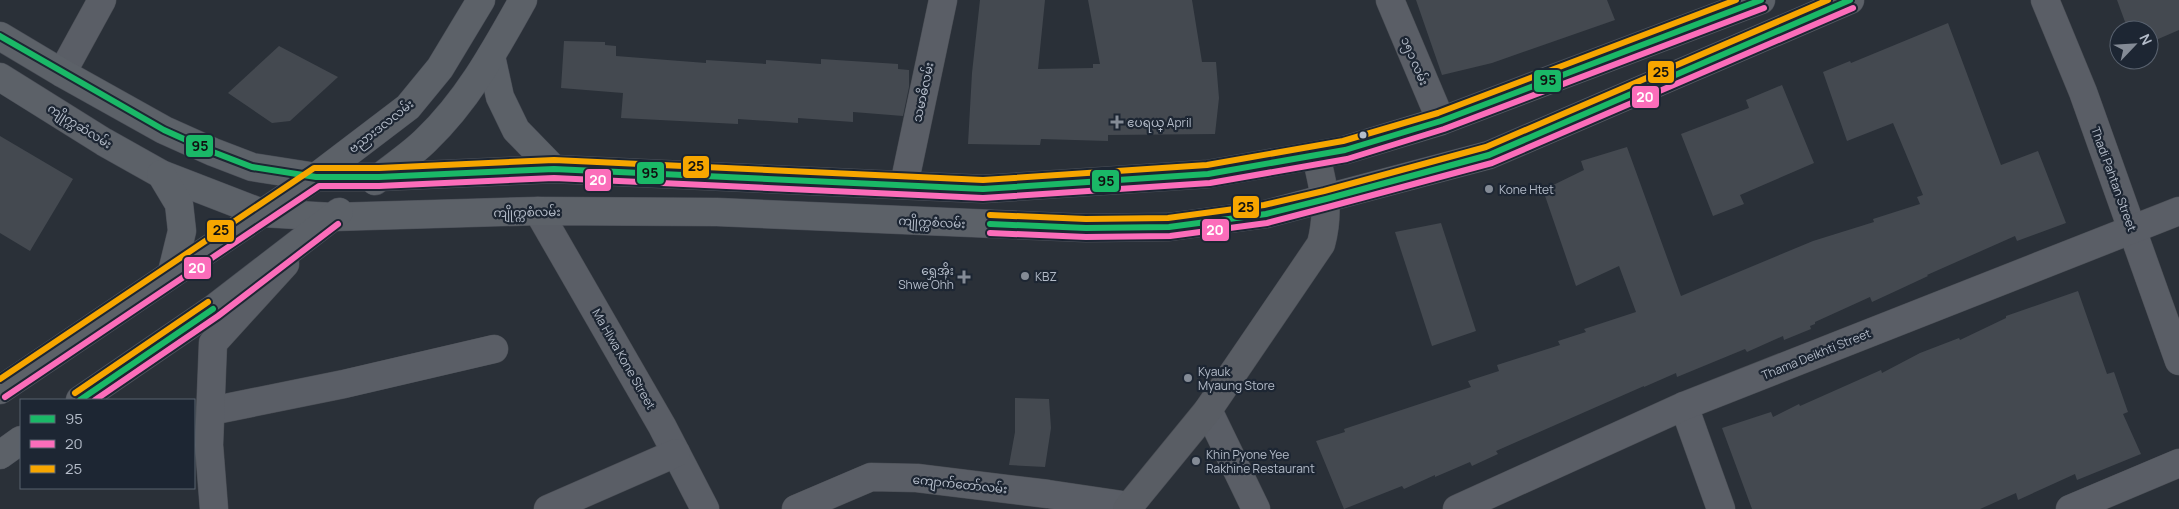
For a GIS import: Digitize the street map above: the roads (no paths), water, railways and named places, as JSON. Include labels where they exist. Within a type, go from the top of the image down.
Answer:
[{"type":"main road","name":"ဗညားဒလလမ်း","points":[[0,390],[172,272],[316,177],[408,107],[440,68],[481,0]]},
{"type":"main road","points":[[81,399],[213,309],[333,217],[426,140],[462,100],[491,56],[523,0]]},
{"type":"main road","points":[[0,36],[164,130],[213,152],[252,167],[316,177],[379,178],[554,169],[983,189],[1208,174],[1345,150],[1441,121],[1761,0]]},
{"type":"main road","name":"ကျိုက္ကစံလမ်း","points":[[161,174],[262,213],[333,217],[538,211],[717,212],[1086,228],[1169,227],[1266,214],[1489,155],[1850,0]]},
{"type":"main road","points":[[491,56],[500,98],[516,130],[554,169]]},
{"type":"main road","name":"ကျိုက္ကဆံလမ်း","points":[[0,77],[104,142],[161,174]]},
{"type":"main road","points":[[161,174],[179,204],[182,230],[172,272]]},
{"type":"main road","points":[[0,455],[20,441]]},
{"type":"street","points":[[62,73],[102,0]]},
{"type":"street","name":"သမာဓိလမ်း","points":[[904,185],[942,0]]},
{"type":"street","name":"၁၅၁ လမ်း","points":[[1390,0],[1441,121]]},
{"type":"street","name":"Thadi Pahtan Street","points":[[2045,0],[2083,92],[2179,361]]},
{"type":"street","points":[[1128,508],[1208,410],[1321,244],[1326,225],[1326,199],[1316,156]]},
{"type":"street","name":"Ma Hlwa Kone Street","points":[[538,211],[662,426],[705,509]]},
{"type":"street","name":"Thama Deikhti Street","points":[[1457,509],[1684,406],[2179,211]]},
{"type":"street","points":[[214,509],[209,445],[212,411],[213,343],[276,273],[333,217]]},
{"type":"street","points":[[212,411],[344,384],[494,349]]},
{"type":"street","points":[[1684,406],[1722,509]]},
{"type":"street","points":[[1208,410],[1256,509]]},
{"type":"street","points":[[548,509],[676,453]]},
{"type":"street","points":[[2070,509],[2179,463]]},
{"type":"street","name":"ကျောက်တော်လမ်း","points":[[796,509],[871,477],[917,478],[1048,494],[1128,508]]},
{"type":"place","name":"ဧပရယ္ April","points":[[1117,122]]},
{"type":"place","name":"Kone Htet","points":[[1489,189]]},
{"type":"place","name":"KBZ","points":[[1025,276]]},
{"type":"place","name":"ရွှေအိုး Shwe Ohh","points":[[964,277]]},
{"type":"place","name":"Kyauk Myaung Store","points":[[1188,378]]},
{"type":"place","name":"Khin Pyone Yee Rakhine Restaurant","points":[[1196,461]]}]
